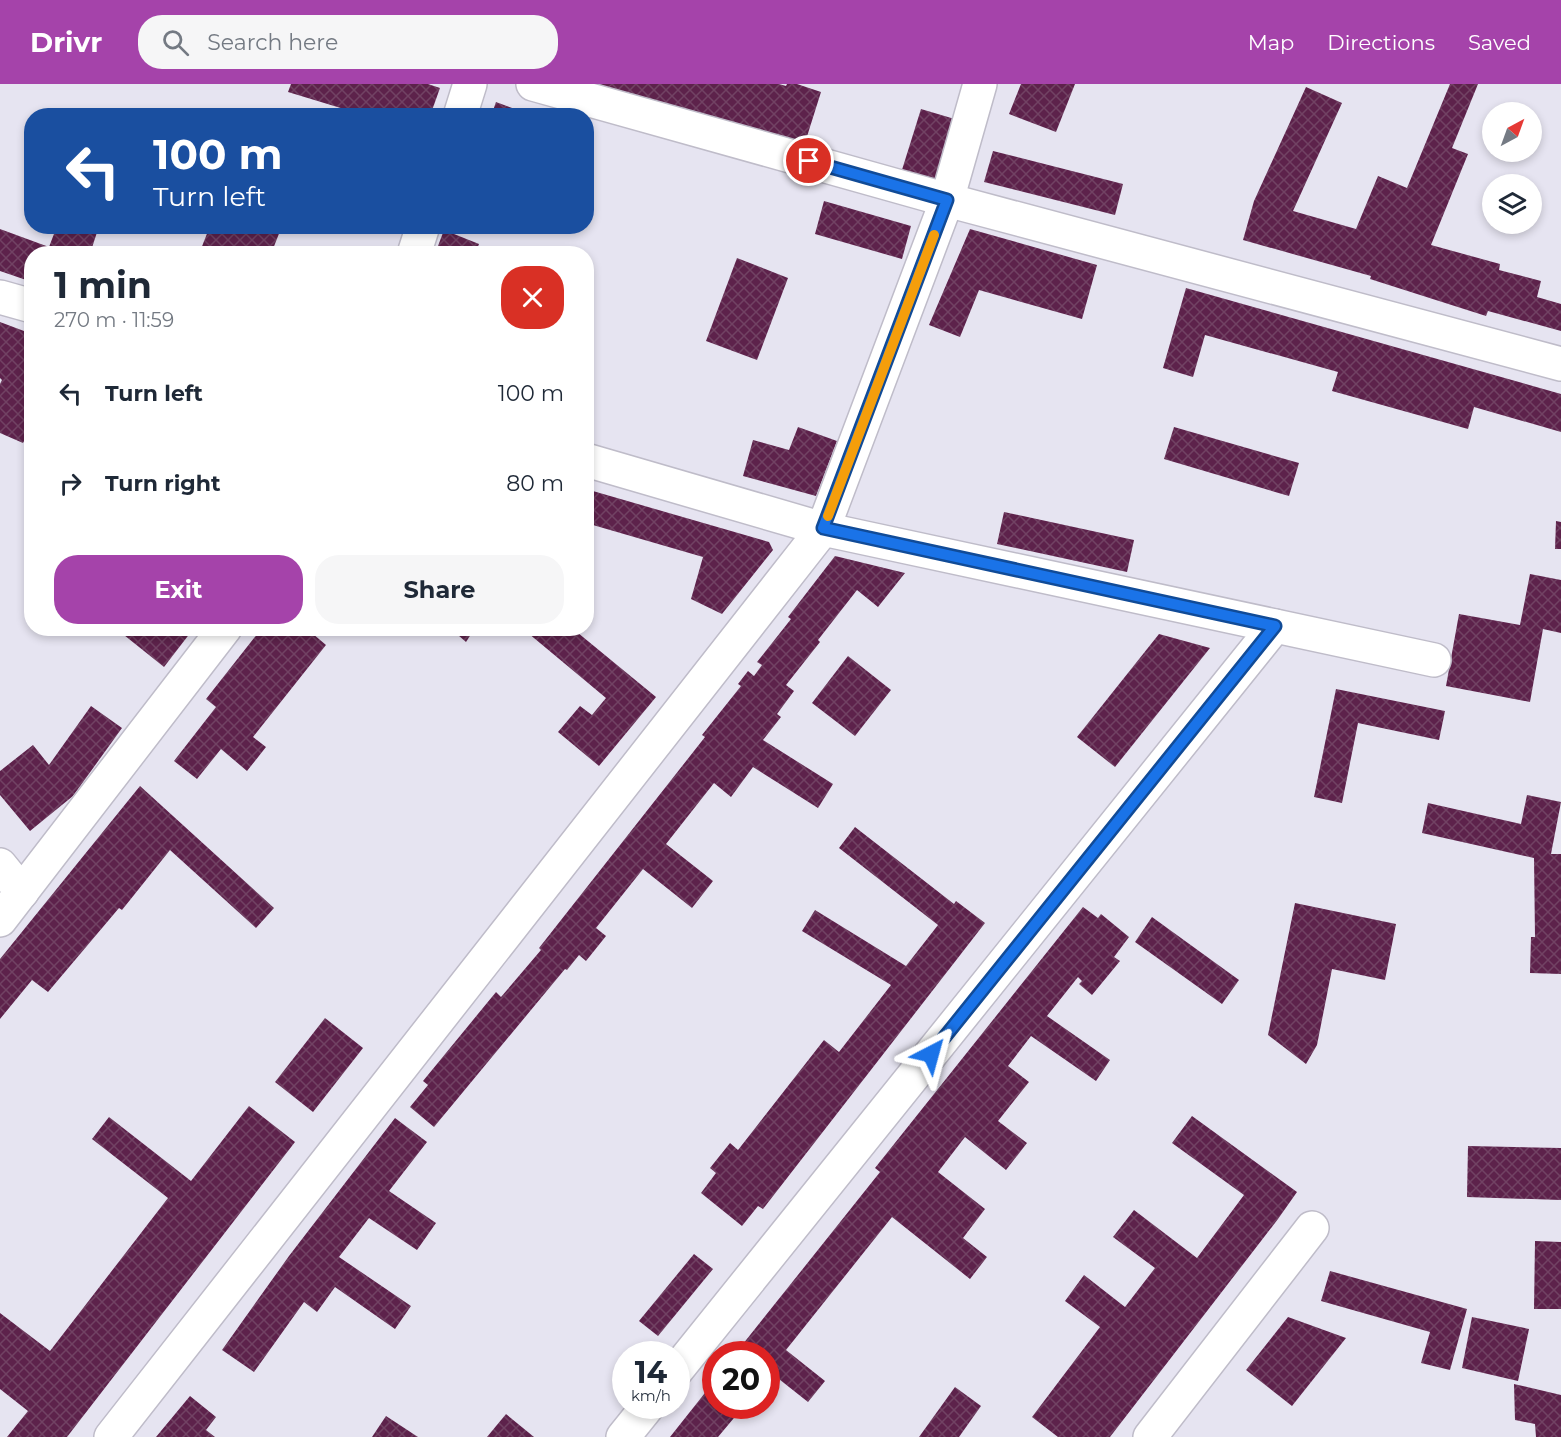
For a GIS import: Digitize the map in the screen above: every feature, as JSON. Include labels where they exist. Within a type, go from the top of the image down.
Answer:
[{"type":"lane","points":[[462,108],[470,84]]},
{"type":"lane","points":[[533,84],[947,200],[1561,364]]},
{"type":"lane","points":[[111,1437],[823,528],[947,200],[980,84]]},
{"type":"lane","points":[[0,297],[24,304]]},
{"type":"lane","points":[[594,462],[823,528],[1434,660]]},
{"type":"lane","points":[[690,1354],[1275,626]]},
{"type":"lane","points":[[0,920],[219,636]]},
{"type":"lane","points":[[0,865],[22,892]]},
{"type":"lane","points":[[1150,1437],[1311,1228]]},
{"type":"lane","points":[[623,1437],[638,1419]]},
{"type":"building","points":[[291,84],[428,84],[440,88],[433,108],[341,108],[288,92]]},
{"type":"building","points":[[590,84],[779,84],[786,86],[797,84],[821,92],[804,146]]},
{"type":"building","points":[[1021,84],[1075,84],[1056,132],[1009,114]]},
{"type":"building","points":[[1450,84],[1478,84],[1452,148],[1468,154],[1431,245],[1500,264],[1499,270],[1541,281],[1537,297],[1561,304],[1561,331],[1488,311],[1486,316],[1370,279],[1371,276],[1243,240],[1254,201],[1306,87],[1342,103],[1293,211],[1356,229],[1378,176],[1407,188]]},
{"type":"building","points":[[496,102],[512,108],[494,108]]},
{"type":"building","points":[[921,109],[958,120],[937,185],[901,173]]},
{"type":"building","points":[[993,151],[1123,184],[1115,215],[984,182]]},
{"type":"building","points":[[824,201],[911,226],[902,259],[815,234]]},
{"type":"building","points":[[0,229],[46,246],[24,246],[24,279],[0,271]]},
{"type":"building","points":[[970,229],[1097,265],[1082,319],[979,290],[960,337],[929,325]]},
{"type":"building","points":[[54,234],[96,234],[93,246],[49,246]]},
{"type":"building","points":[[207,234],[279,234],[274,246],[202,246]]},
{"type":"building","points":[[442,234],[454,234],[479,244],[478,246],[438,246]]},
{"type":"building","points":[[737,258],[788,278],[757,360],[706,341]]},
{"type":"building","points":[[1186,288],[1561,394],[1561,432],[1474,407],[1468,429],[1332,391],[1338,372],[1205,335],[1193,377],[1163,368]]},
{"type":"building","points":[[0,322],[24,331],[23,443],[0,433],[0,384],[2,380],[0,378]]},
{"type":"building","points":[[798,427],[837,441],[816,496],[743,476],[753,440],[789,450]]},
{"type":"building","points":[[1174,427],[1299,463],[1289,496],[1164,459]]},
{"type":"building","points":[[594,491],[769,542],[773,550],[722,614],[691,599],[703,557],[594,525]]},
{"type":"building","points":[[1004,512],[1134,540],[1127,572],[997,544]]},
{"type":"building","points":[[1556,521],[1561,522],[1561,549],[1555,549]]},
{"type":"building","points":[[835,556],[905,573],[878,607],[857,590],[786,685],[794,691],[777,714],[781,717],[763,740],[833,784],[818,808],[753,767],[731,797],[714,783],[666,844],[713,881],[692,908],[643,869],[596,928],[606,936],[586,961],[579,955],[567,970],[565,969],[434,1127],[410,1107],[428,1085],[423,1081],[496,992],[501,997],[541,950],[539,948],[705,737],[702,735],[741,686],[738,684],[748,671],[754,676],[762,665],[757,662],[791,619],[788,617]]},
{"type":"building","points":[[1530,574],[1561,580],[1561,633],[1543,629],[1530,702],[1446,686],[1459,614],[1520,625]]},
{"type":"building","points":[[1159,634],[1210,648],[1115,767],[1077,737]]},
{"type":"building","points":[[125,636],[188,636],[164,667]]},
{"type":"building","points":[[256,636],[315,636],[326,645],[253,737],[266,747],[247,771],[221,749],[197,779],[174,761],[216,707],[206,699]]},
{"type":"building","points":[[459,636],[470,636],[466,642]]},
{"type":"building","points":[[532,636],[582,636],[656,697],[599,766],[558,732],[580,706],[592,715],[606,698]]},
{"type":"building","points":[[848,656],[891,690],[855,736],[812,703]]},
{"type":"building","points":[[1336,689],[1445,711],[1439,740],[1358,723],[1342,803],[1314,797]]},
{"type":"building","points":[[91,706],[122,728],[73,796],[30,831],[0,795],[0,771],[33,745],[49,765]]},
{"type":"building","points":[[140,786],[274,908],[256,928],[170,850],[122,910],[119,908],[48,992],[32,980],[0,1019],[0,959]]},
{"type":"building","points":[[1527,795],[1561,802],[1551,854],[1561,854],[1561,974],[1530,973],[1531,937],[1535,937],[1534,858],[1422,833],[1428,803],[1521,824]]},
{"type":"building","points":[[855,827],[954,904],[956,901],[985,923],[763,1209],[758,1206],[742,1226],[701,1193],[716,1173],[710,1168],[730,1143],[738,1150],[824,1040],[839,1052],[891,985],[802,931],[815,910],[906,966],[938,925],[839,848]]},
{"type":"building","points":[[1295,903],[1396,924],[1385,980],[1332,969],[1317,1045],[1306,1064],[1268,1035]]},
{"type":"building","points":[[1083,907],[1098,918],[1101,914],[1129,937],[1114,957],[1120,961],[1092,995],[1079,984],[1082,981],[1078,977],[1047,1016],[1110,1060],[1096,1081],[1031,1036],[1008,1066],[1029,1082],[998,1121],[1027,1143],[1006,1170],[965,1137],[938,1172],[985,1209],[963,1238],[987,1257],[970,1279],[892,1217],[786,1350],[825,1381],[808,1402],[780,1380],[780,1341],[745,1341],[880,1172],[875,1168]]},
{"type":"building","points":[[1152,917],[1239,980],[1222,1004],[1135,942]]},
{"type":"building","points":[[325,1018],[363,1048],[313,1112],[275,1082]]},
{"type":"building","points":[[249,1106],[295,1142],[67,1437],[7,1437],[28,1411],[0,1389],[0,1313],[50,1351],[168,1198],[92,1139],[109,1117],[191,1181]]},
{"type":"building","points":[[1192,1116],[1297,1192],[1110,1437],[1058,1437],[1032,1417],[1100,1327],[1065,1301],[1084,1275],[1125,1307],[1155,1268],[1113,1237],[1134,1210],[1197,1258],[1244,1195],[1172,1143]]},
{"type":"building","points":[[395,1118],[427,1142],[389,1191],[436,1223],[417,1250],[369,1218],[339,1257],[411,1306],[395,1329],[335,1287],[317,1312],[304,1302],[254,1372],[222,1350],[289,1256]]},
{"type":"building","points":[[1468,1146],[1561,1148],[1561,1200],[1467,1197]]},
{"type":"building","points":[[1535,1241],[1561,1242],[1561,1309],[1534,1309]]},
{"type":"building","points":[[694,1254],[713,1269],[658,1336],[639,1321]]},
{"type":"building","points":[[1330,1271],[1467,1309],[1450,1370],[1421,1363],[1430,1332],[1321,1301]]},
{"type":"building","points":[[1288,1317],[1346,1338],[1292,1406],[1246,1370]]},
{"type":"building","points":[[1472,1317],[1529,1329],[1518,1381],[1462,1368]]},
{"type":"building","points":[[1514,1384],[1561,1395],[1561,1437],[1536,1437],[1535,1424],[1515,1420]]},
{"type":"building","points":[[955,1387],[981,1406],[959,1437],[919,1437]]},
{"type":"building","points":[[190,1396],[216,1417],[206,1430],[215,1437],[156,1437]]},
{"type":"building","points":[[702,1397],[702,1419],[733,1419],[718,1437],[670,1437],[684,1419],[690,1419],[690,1412]]},
{"type":"building","points":[[506,1414],[534,1437],[487,1437]]},
{"type":"building","points":[[386,1416],[418,1437],[372,1437]]},
{"type":"slow traffic","points":[[828,516],[934,235]]},
{"type":"route","points":[[809,161],[947,200],[823,528],[1275,626],[931,1054]]}]
